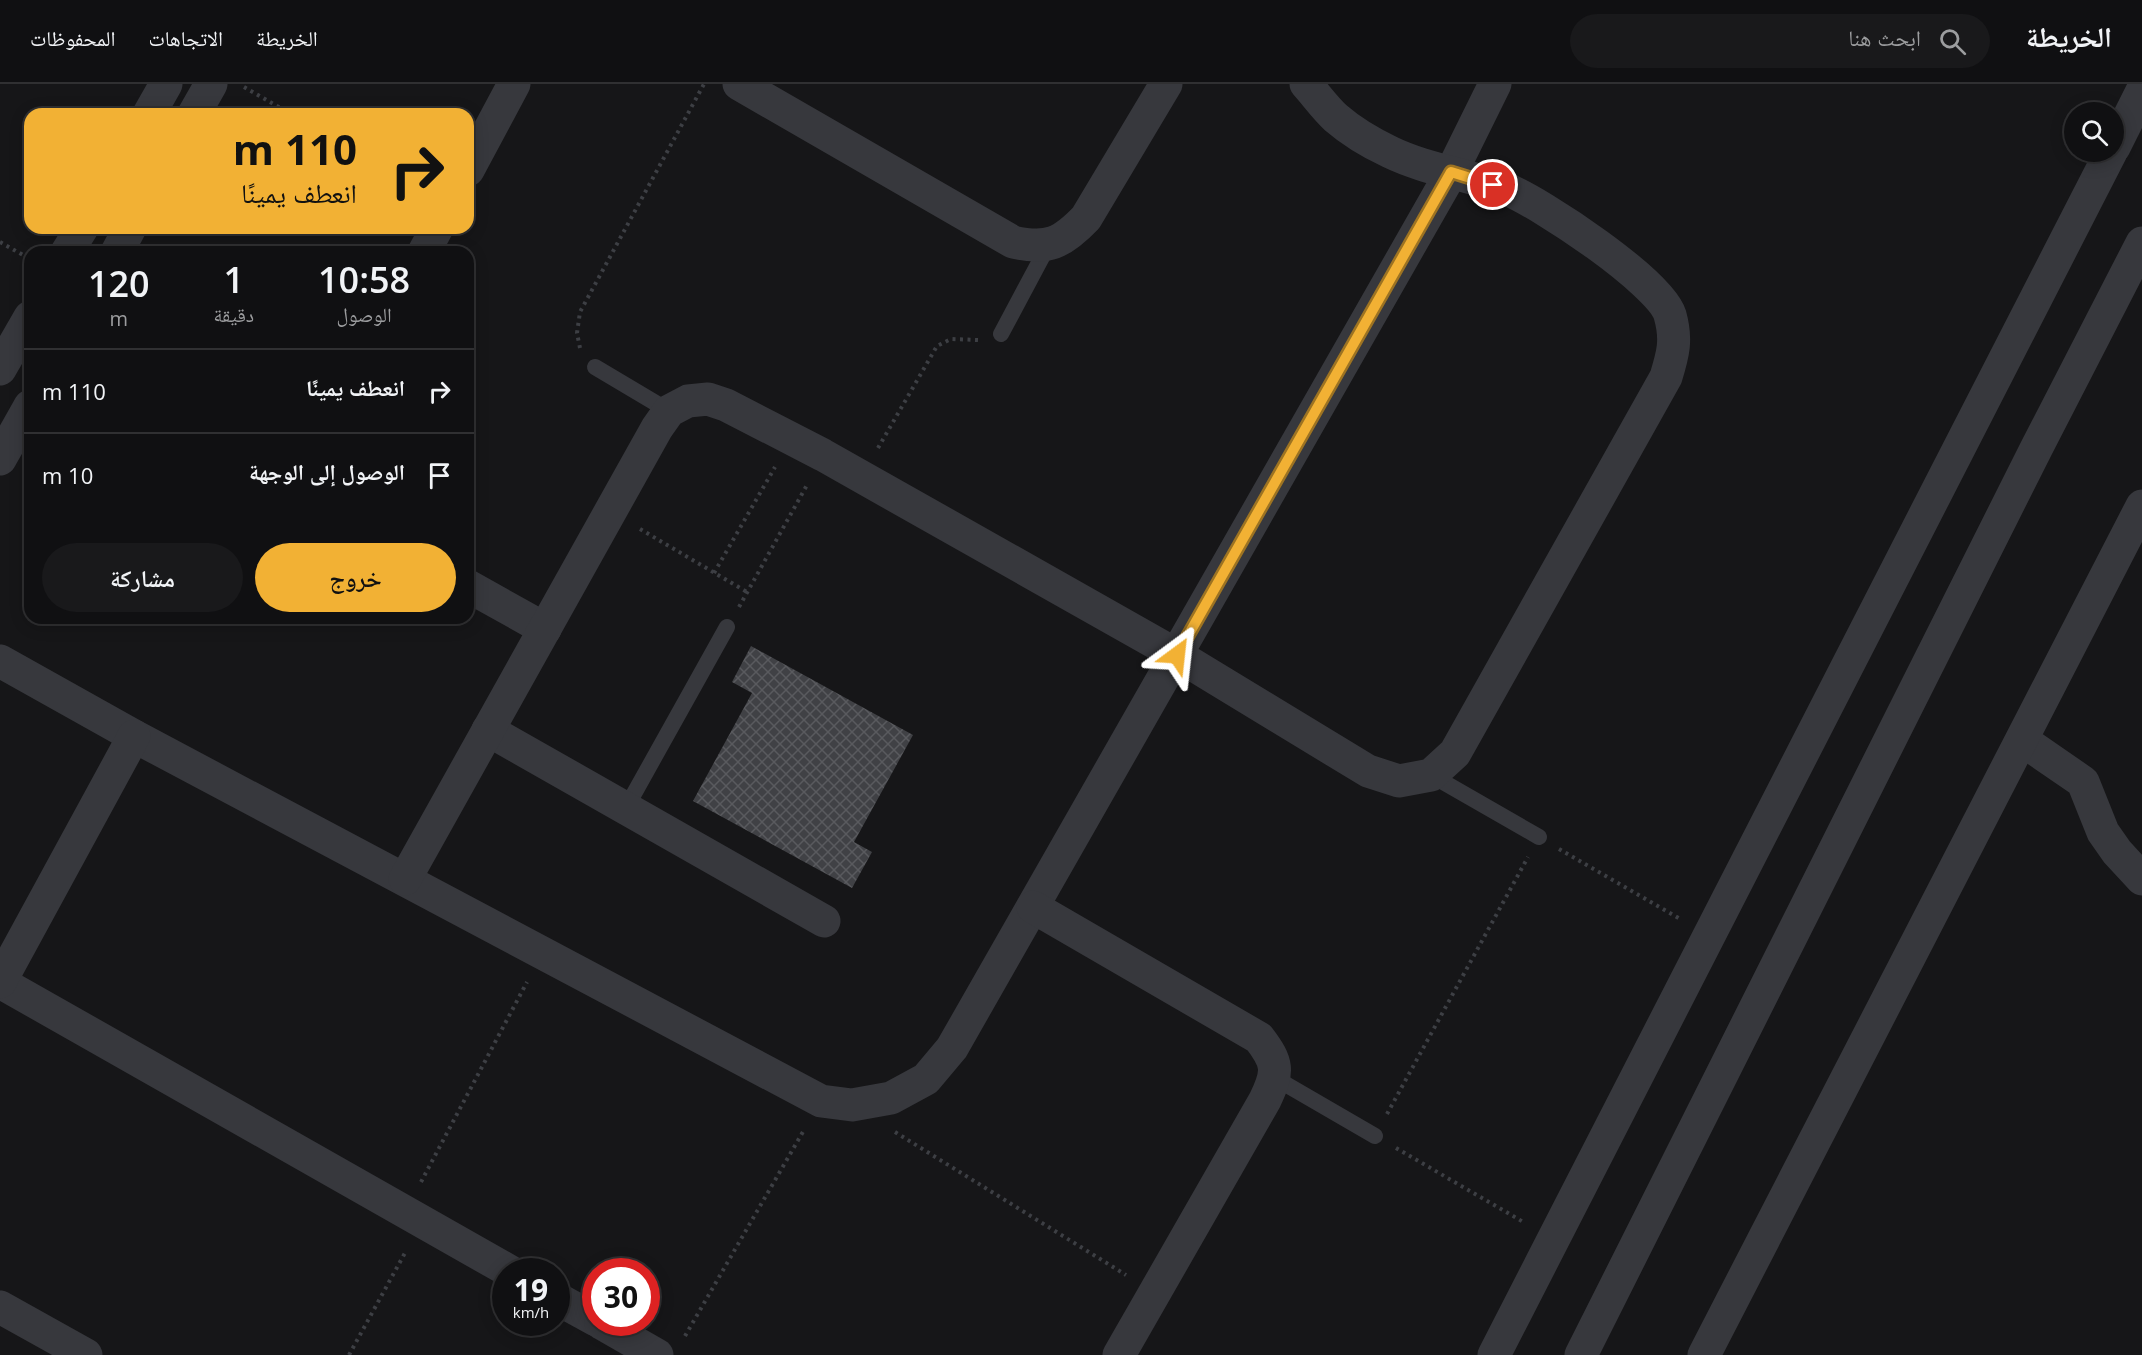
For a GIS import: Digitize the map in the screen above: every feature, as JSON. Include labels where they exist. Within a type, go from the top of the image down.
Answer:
[{"type":"street","points":[[152,108],[166,84]]},
{"type":"street","points":[[197,108],[211,84]]},
{"type":"street","points":[[474,159],[514,84]]},
{"type":"street","points":[[739,84],[1013,242],[1030,246],[1049,244],[1070,235],[1086,218],[1166,84]]},
{"type":"street","points":[[405,879],[657,428],[669,411],[688,401],[708,399],[726,405],[823,455],[1177,655],[1368,771],[1399,781],[1431,774],[1455,753],[1666,377],[1675,345],[1669,313],[1650,287],[1560,218],[1508,189],[1420,164],[1390,152],[1362,137],[1336,118],[1306,84]]},
{"type":"street","points":[[0,661],[134,736],[543,953],[837,1103],[891,1098],[926,1079],[952,1048],[1451,172],[1495,84]]},
{"type":"street","points":[[2124,127],[2142,91]]},
{"type":"street","points":[[1494,1355],[2106,162]]},
{"type":"street","points":[[1581,1355],[2026,468],[2142,243]]},
{"type":"street","points":[[0,369],[24,327]]},
{"type":"street","points":[[0,459],[24,417]]},
{"type":"street","points":[[1704,1355],[2142,506]]},
{"type":"street","points":[[474,589],[545,629]]},
{"type":"street","points":[[488,730],[824,921]]},
{"type":"street","points":[[134,736],[0,982],[492,1261]]},
{"type":"street","points":[[2022,741],[2083,782],[2103,832],[2142,879]]},
{"type":"street","points":[[1033,907],[1259,1038],[1272,1055],[1275,1078],[1265,1100],[1119,1355]]},
{"type":"street","points":[[0,1307],[86,1355]]},
{"type":"street","points":[[634,1336],[669,1350]]},
{"type":"lane","points":[[1001,334],[1049,244]]},
{"type":"lane","points":[[595,367],[669,411]]},
{"type":"lane","points":[[626,808],[727,627]]},
{"type":"lane","points":[[1431,774],[1539,837]]},
{"type":"lane","points":[[1275,1078],[1375,1136]]},
{"type":"path","points":[[238,84],[280,108]]},
{"type":"path","points":[[595,367],[581,353],[577,333],[580,312],[704,84]]},
{"type":"path","points":[[0,242],[24,256]]},
{"type":"path","points":[[861,477],[937,346],[951,339],[984,341],[1001,334]]},
{"type":"path","points":[[714,573],[791,439]]},
{"type":"path","points":[[727,627],[823,455]]},
{"type":"path","points":[[611,511],[747,592]]},
{"type":"path","points":[[1553,1239],[1375,1136],[1539,837],[1709,936]]},
{"type":"path","points":[[349,1355],[413,1216],[543,953]]},
{"type":"path","points":[[669,1350],[837,1103],[1155,1293]]},
{"type":"building","points":[[751,646],[913,735],[854,842],[872,852],[852,888],[693,801],[752,693],[732,682]]},
{"type":"route","points":[[1177,655],[1451,172],[1493,185]]}]
